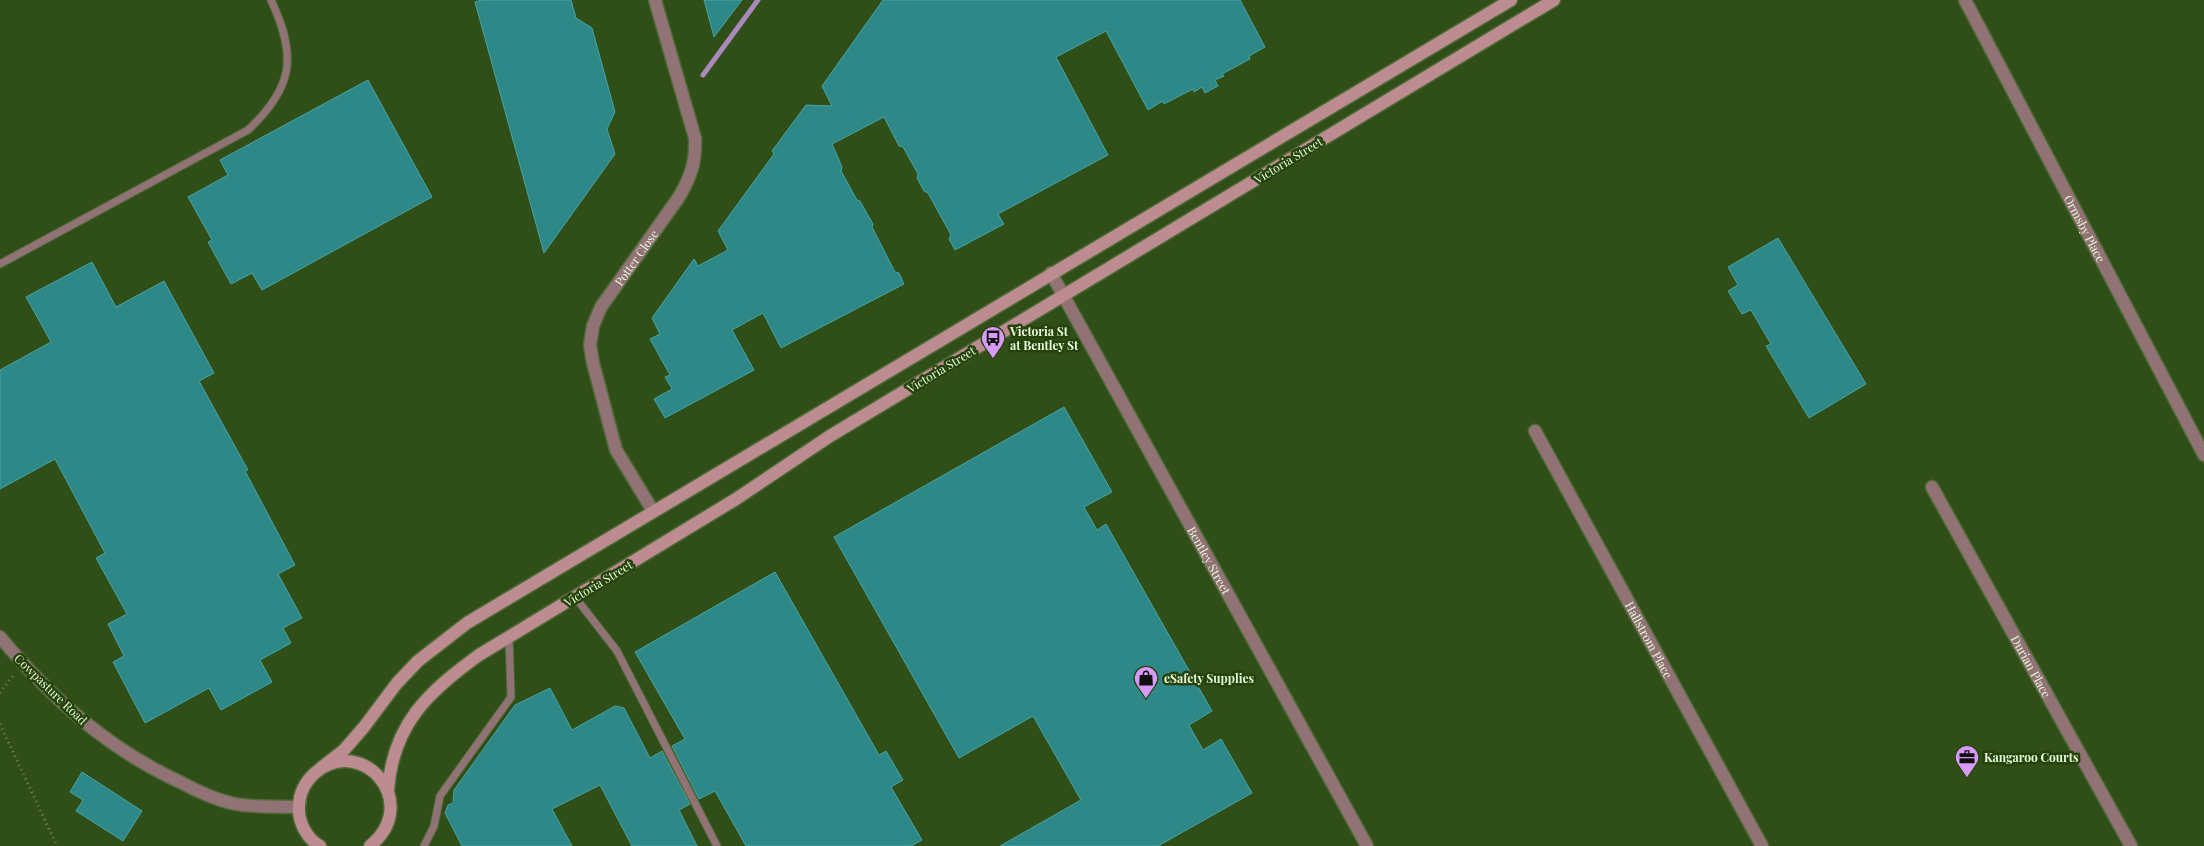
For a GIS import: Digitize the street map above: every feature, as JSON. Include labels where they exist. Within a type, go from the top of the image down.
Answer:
[{"type":"main road","name":"Victoria Street","points":[[299,807],[302,792],[309,778],[344,750],[418,661],[440,642],[467,623],[1511,0]]},
{"type":"main road","name":"Victoria Street","points":[[370,846],[379,839],[386,828],[390,816],[391,803],[388,790],[390,770],[395,749],[404,729],[416,710],[452,675],[510,637],[736,499],[830,436],[1554,0]]},
{"type":"main road","points":[[321,768],[340,762],[360,764],[372,770],[388,790]]},
{"type":"main road","points":[[299,807],[307,846]]},
{"type":"main road","points":[[301,821],[307,834],[320,846]]},
{"type":"street","name":"Potter Close","points":[[653,511],[616,450],[593,363],[590,344],[593,326],[601,307],[679,197],[690,179],[696,159],[695,138],[655,0]]},
{"type":"street","name":"Ormsby Place","points":[[1965,0],[2204,455]]},
{"type":"street","name":"Bentley Street","points":[[1051,273],[1367,846]]},
{"type":"street","name":"Hallstrom Place","points":[[1535,432],[1762,846]]},
{"type":"street","name":"Durian Place","points":[[1932,487],[2131,846]]},
{"type":"street","name":"Cowpasture Road","points":[[0,637],[23,664],[73,714],[114,745],[158,772],[199,791],[232,803],[299,807]]},
{"type":"lane","points":[[0,264],[248,130],[265,114],[278,95],[287,72],[287,47],[282,24],[271,0]]},
{"type":"lane","points":[[575,597],[617,651],[717,846]]},
{"type":"lane","points":[[424,846],[434,826],[440,796],[511,696],[510,637]]},
{"type":"path","points":[[0,693],[23,664]]},
{"type":"path","points":[[0,724],[57,846]]},
{"type":"building","points":[[482,0],[571,0],[576,18],[592,28],[615,112],[607,129],[615,154],[544,253],[475,2]]},
{"type":"building","points":[[704,0],[742,0],[714,37]]},
{"type":"building","points":[[883,0],[1240,0],[1265,47],[1249,56],[1250,59],[1222,74],[1224,76],[1215,80],[1218,86],[1205,93],[1202,87],[1194,92],[1193,89],[1164,104],[1163,101],[1148,110],[1106,31],[1056,57],[1108,155],[998,214],[1004,224],[955,250],[949,239],[951,235],[928,193],[924,191],[917,178],[918,174],[903,147],[899,146],[884,117],[832,144],[842,167],[841,171],[873,224],[872,227],[895,272],[899,273],[904,284],[781,348],[763,313],[732,330],[754,370],[665,418],[654,399],[672,389],[665,377],[670,375],[650,339],[660,334],[652,318],[694,259],[698,266],[728,250],[718,231],[774,154],[772,151],[806,105],[832,106],[822,86]]},
{"type":"building","points":[[368,80],[432,197],[262,290],[252,273],[231,284],[208,242],[212,240],[188,197],[228,175],[220,160]]},
{"type":"building","points":[[1778,238],[1866,384],[1809,418],[1766,346],[1771,344],[1751,310],[1742,314],[1728,291],[1738,285],[1728,267]]},
{"type":"building","points":[[92,262],[116,307],[164,281],[214,373],[199,381],[248,470],[245,471],[295,565],[278,574],[302,618],[283,628],[291,643],[260,660],[272,682],[221,710],[209,688],[145,723],[113,662],[124,656],[108,624],[127,614],[96,558],[105,553],[55,459],[0,489],[0,370],[51,342],[26,297]]},
{"type":"building","points":[[1064,407],[1112,492],[1084,507],[1097,530],[1106,524],[1212,711],[1189,725],[1203,750],[1221,739],[1252,793],[1158,846],[1000,846],[1081,800],[1033,716],[959,758],[834,537]]},
{"type":"building","points":[[775,572],[879,755],[886,751],[903,780],[891,787],[922,840],[911,846],[746,846],[715,791],[699,799],[672,746],[685,739],[635,652]]},
{"type":"building","points":[[550,688],[572,730],[615,706],[624,708],[650,758],[662,751],[690,804],[679,810],[697,846],[632,846],[600,785],[552,809],[572,846],[462,846],[445,813],[448,805],[453,803],[454,790],[515,705]]},
{"type":"building","points":[[82,772],[142,811],[123,841],[76,811],[83,800],[70,792]]},
{"type":"waterway","points":[[703,75],[758,0]]},
{"type":"place","name":"Victoria St at Bentley St","points":[[993,359]]},
{"type":"place","name":"eSafety Supplies","points":[[1146,699]]},
{"type":"place","name":"Kangaroo Courts","points":[[1967,778]]}]
